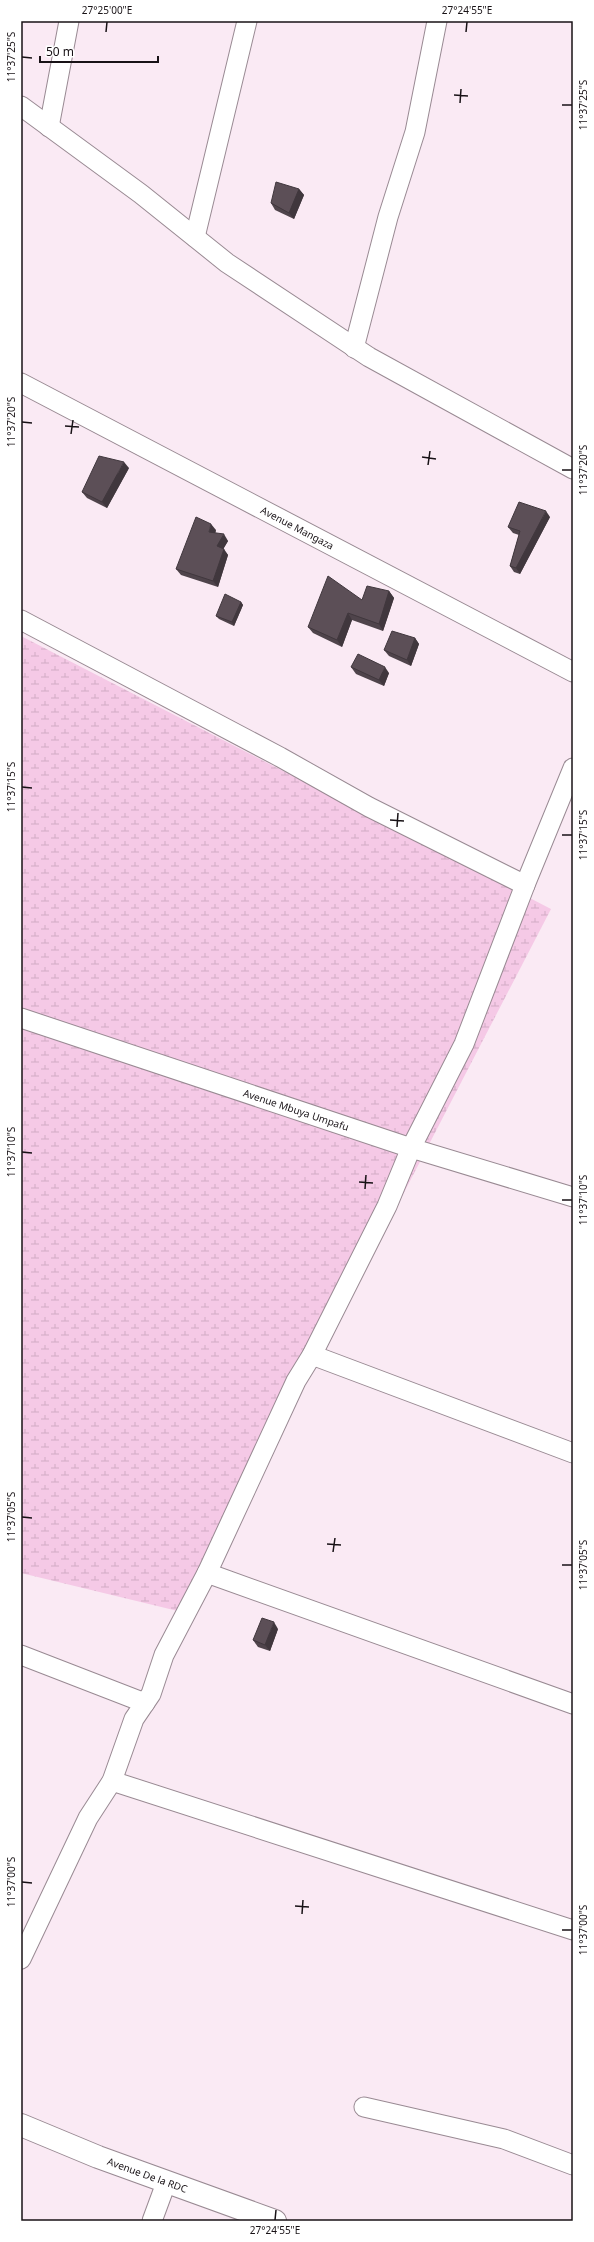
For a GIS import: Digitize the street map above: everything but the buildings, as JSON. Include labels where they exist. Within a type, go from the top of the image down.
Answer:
[{"type":"street","points":[[49,127],[69,21]]},
{"type":"street","points":[[195,237],[247,21]]},
{"type":"street","points":[[354,348],[388,217],[415,132],[437,21]]},
{"type":"street","points":[[21,106],[141,194],[227,263],[354,348],[573,469]]},
{"type":"street","name":"Avenue Mangaza","points":[[21,383],[573,672]]},
{"type":"street","points":[[21,620],[280,757],[376,811],[525,886]]},
{"type":"street","points":[[21,1960],[88,1818],[112,1781],[134,1719],[151,1694],[164,1655],[207,1573],[296,1381],[312,1355],[387,1206],[411,1148],[464,1044],[525,886],[573,768]]},
{"type":"street","name":"Avenue Mbuya Umpafu","points":[[21,1018],[411,1148],[573,1197]]},
{"type":"street","points":[[312,1355],[573,1453]]},
{"type":"street","points":[[207,1573],[573,1704]]},
{"type":"street","points":[[21,1655],[145,1703]]},
{"type":"street","points":[[112,1781],[573,1930]]},
{"type":"street","points":[[364,2107],[504,2139],[573,2165]]},
{"type":"street","name":"Avenue De la RDC","points":[[21,2125],[166,2183],[275,2221]]},
{"type":"street","points":[[152,2221],[166,2183]]},
{"type":"green space","points":[[21,636],[551,909],[186,1613],[21,1573]]}]
